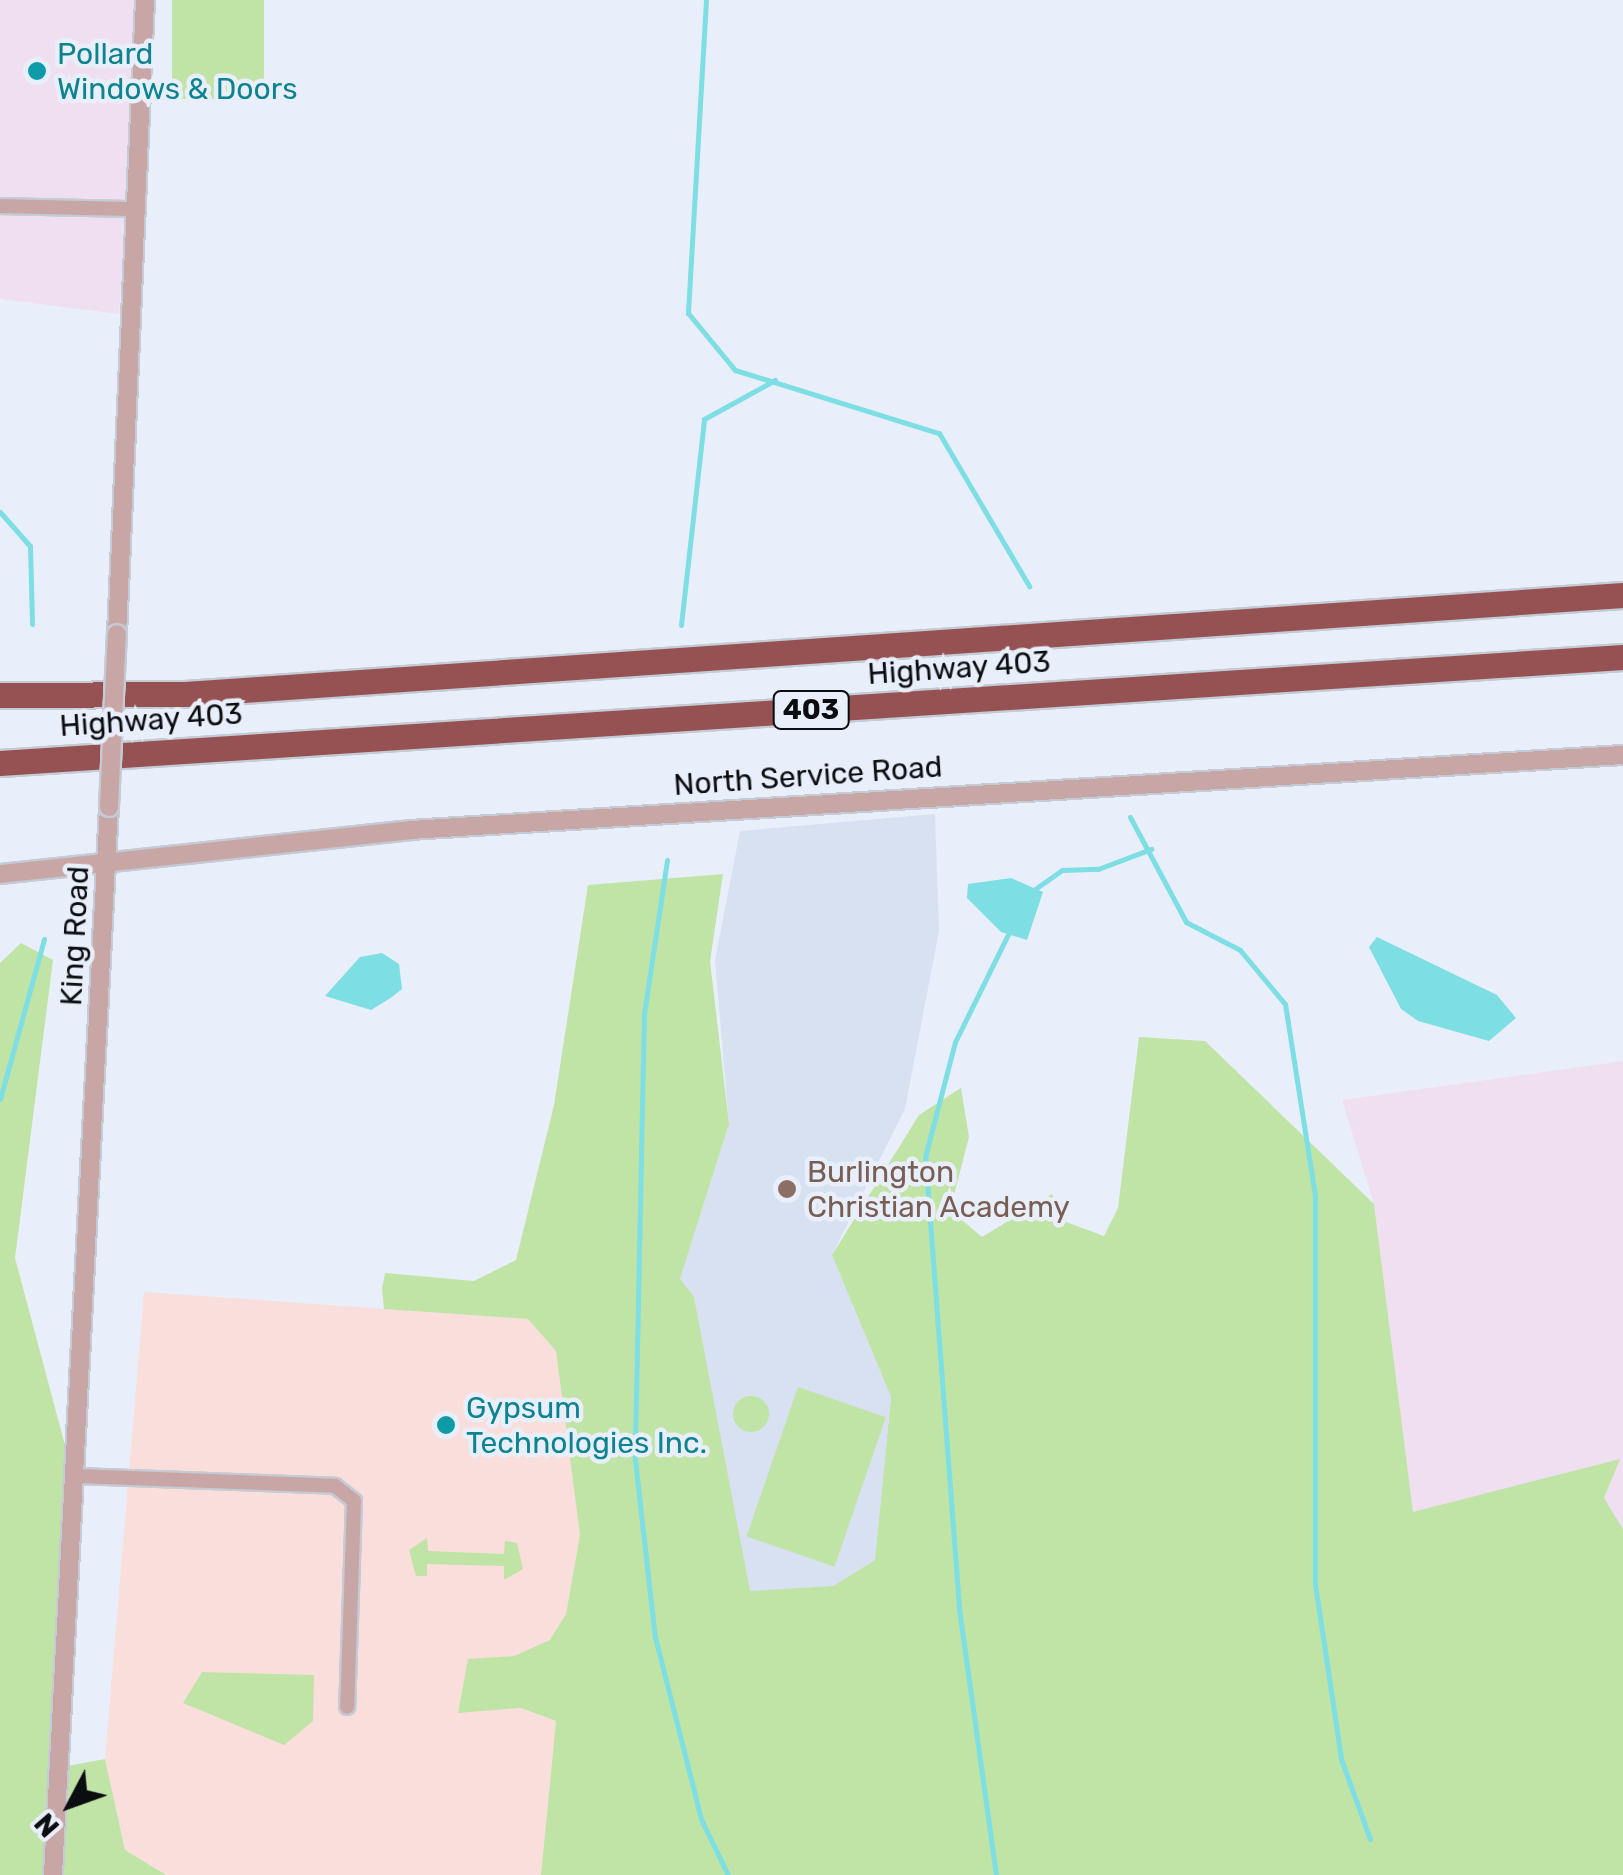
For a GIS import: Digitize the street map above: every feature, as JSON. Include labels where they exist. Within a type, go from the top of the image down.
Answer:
[{"type":"highway","name":"Highway 403","points":[[0,695],[184,694],[1623,595]]},
{"type":"highway","name":"Highway 403","points":[[0,763],[1623,657]]},
{"type":"highway","points":[[0,712],[184,694]]},
{"type":"street","name":"King Road","points":[[53,1875],[78,1476],[144,0]]},
{"type":"street","points":[[0,206],[132,209]]},
{"type":"street","name":"North Service Road","points":[[0,874],[105,870],[410,830],[1623,754]]},
{"type":"street","points":[[78,1476],[335,1486],[354,1502],[347,1707]]},
{"type":"shaded area","points":[[0,0],[139,0],[119,314],[0,299]]},
{"type":"shaded area","name":"Burlington Christian Academy","points":[[935,814],[939,931],[905,1109],[832,1255],[891,1397],[875,1560],[833,1586],[749,1592],[694,1298],[680,1279],[729,1124],[715,960],[740,831]]},
{"type":"shaded area","points":[[1623,1061],[1623,1529],[1604,1498],[1619,1459],[1413,1513],[1374,1204],[1342,1100]]},
{"type":"shaded area","points":[[144,1292],[529,1319],[556,1351],[580,1535],[566,1614],[550,1640],[514,1656],[468,1660],[458,1712],[521,1708],[556,1721],[541,1875],[166,1875],[125,1850],[105,1759]]},
{"type":"green space","points":[[172,0],[264,0],[264,99],[172,99]]},
{"type":"green space","points":[[723,874],[710,961],[729,1124],[680,1279],[694,1297],[750,1591],[833,1586],[875,1560],[891,1397],[832,1255],[919,1115],[961,1088],[969,1137],[950,1210],[982,1237],[1052,1194],[1066,1222],[1104,1236],[1118,1208],[1139,1037],[1205,1041],[1374,1204],[1413,1512],[1620,1459],[1604,1498],[1623,1529],[1623,1875],[541,1875],[556,1721],[521,1708],[458,1713],[468,1659],[514,1656],[550,1640],[566,1614],[580,1535],[556,1351],[528,1319],[384,1309],[382,1289],[385,1273],[474,1281],[516,1260],[554,1105],[588,885]]},
{"type":"green space","points":[[21,943],[53,960],[15,1258],[66,1449],[62,1767],[105,1759],[125,1850],[166,1875],[0,1875],[0,963]]},
{"type":"green space","points":[[798,1387],[886,1417],[834,1567],[747,1536]]},
{"type":"green space","points":[[751,1396],[763,1402],[769,1414],[763,1426],[751,1432],[739,1426],[733,1414],[739,1402]]},
{"type":"green space","points":[[427,1538],[428,1551],[504,1554],[505,1541],[517,1543],[523,1569],[504,1580],[504,1566],[427,1564],[427,1576],[416,1576],[409,1550]]},
{"type":"green space","points":[[202,1672],[314,1675],[313,1721],[284,1745],[183,1703]]},
{"type":"water","points":[[1011,878],[1043,892],[1027,940],[1001,932],[967,898],[968,884]]},
{"type":"water","points":[[1377,937],[1497,995],[1516,1018],[1489,1041],[1418,1021],[1401,1009],[1369,947]]},
{"type":"water","points":[[382,953],[399,964],[402,989],[392,997],[371,1010],[325,996],[360,957]]},
{"type":"waterway","points":[[706,0],[688,313],[735,370],[939,433],[1029,586]]},
{"type":"waterway","points":[[681,625],[704,419],[775,380]]},
{"type":"waterway","points":[[0,512],[30,546],[32,624]]},
{"type":"waterway","points":[[1130,817],[1186,922],[1240,950],[1285,1004],[1315,1196],[1315,1584],[1341,1759],[1370,1839]]},
{"type":"waterway","points":[[1035,889],[1062,870],[1098,869],[1151,849]]},
{"type":"waterway","points":[[667,860],[644,1014],[635,1460],[655,1637],[701,1819],[728,1875]]},
{"type":"waterway","points":[[996,1875],[959,1607],[925,1157],[955,1042],[1011,928]]},
{"type":"waterway","points":[[0,1099],[44,939]]},
{"type":"place","name":"Pollard Windows & Doors","points":[[37,71]]},
{"type":"place","name":"Burlington Christian Academy","points":[[787,1189]]},
{"type":"place","name":"Gypsum Technologies Inc.","points":[[446,1425]]}]
